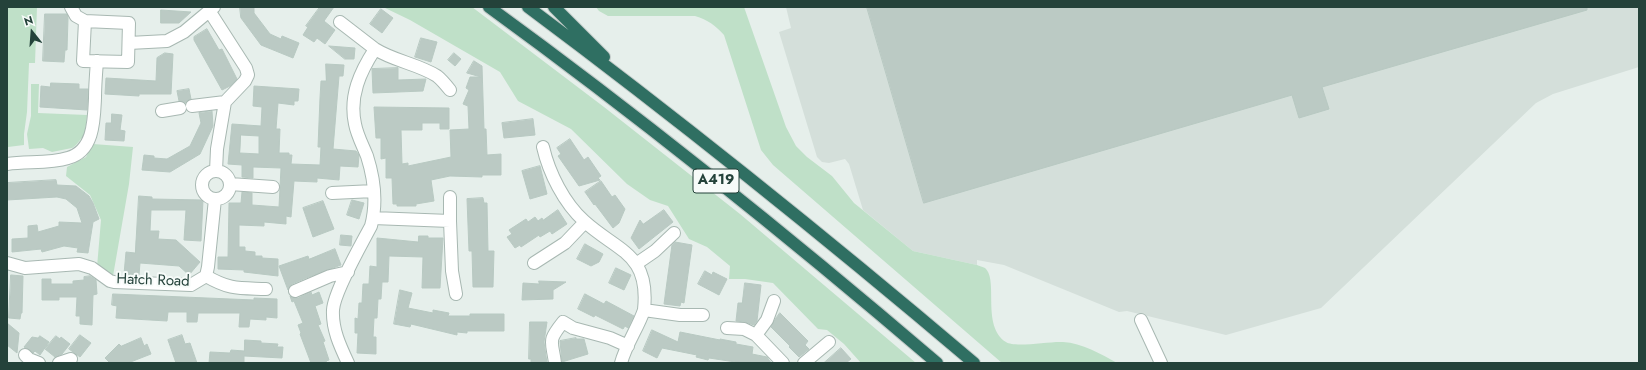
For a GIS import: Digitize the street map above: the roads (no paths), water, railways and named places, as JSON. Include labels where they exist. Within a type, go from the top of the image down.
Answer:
[{"type":"highway","name":"A419","points":[[489,7],[599,89],[693,163],[869,305],[937,363]]},
{"type":"highway","name":"A419","points":[[528,7],[623,78],[879,282],[974,363]]},
{"type":"highway","name":"A419","points":[[554,7],[600,52],[623,78]]},
{"type":"street","points":[[71,7],[76,16],[85,22],[129,23],[128,62],[83,61],[85,22]]},
{"type":"street","points":[[129,43],[167,41],[184,32],[212,10],[246,68],[248,75],[245,82],[226,102],[217,149],[216,171]]},
{"type":"street","points":[[340,22],[383,54],[424,69],[438,77],[450,90]]},
{"type":"street","points":[[348,363],[335,333],[333,313],[337,294],[371,226],[373,218],[374,191],[367,157],[355,124],[354,99],[358,78],[363,66],[375,49]]},
{"type":"street","points":[[7,164],[69,158],[76,155],[86,145],[94,123],[97,62]]},
{"type":"street","points":[[162,110],[226,102]]},
{"type":"street","points":[[543,147],[554,179],[570,205],[585,222],[618,246],[636,264],[642,278],[645,291],[644,310],[639,326],[621,363]]},
{"type":"street","points":[[216,171],[224,173],[230,184],[226,195],[215,199],[210,198],[204,193],[202,184],[208,173],[216,171]]},
{"type":"street","points":[[230,184],[273,187]]},
{"type":"street","points":[[332,193],[374,191]]},
{"type":"street","points":[[450,197],[452,271],[456,294]]},
{"type":"street","name":"Hatch Road","points":[[7,263],[25,268],[79,264],[92,268],[110,281],[122,283],[191,285],[206,276],[215,199]]},
{"type":"street","points":[[373,218],[450,220]]},
{"type":"street","points":[[534,263],[565,243],[585,222]]},
{"type":"street","points":[[636,264],[655,251],[674,233]]},
{"type":"street","points":[[294,291],[330,276],[348,272]]},
{"type":"street","name":"Hatch Road","points":[[206,276],[221,285],[234,288],[266,289]]},
{"type":"street","points":[[756,335],[767,320],[774,301]]},
{"type":"street","points":[[644,310],[680,315],[703,315]]},
{"type":"street","points":[[1140,320],[1161,363]]},
{"type":"street","points":[[555,363],[551,342],[553,336],[563,322],[573,328],[610,338],[628,346]]},
{"type":"street","points":[[727,328],[744,329],[756,335],[782,363]]},
{"type":"street","points":[[804,363],[829,342]]},
{"type":"street","points":[[24,355],[39,363]]},
{"type":"street","points":[[59,363],[71,359]]}]
